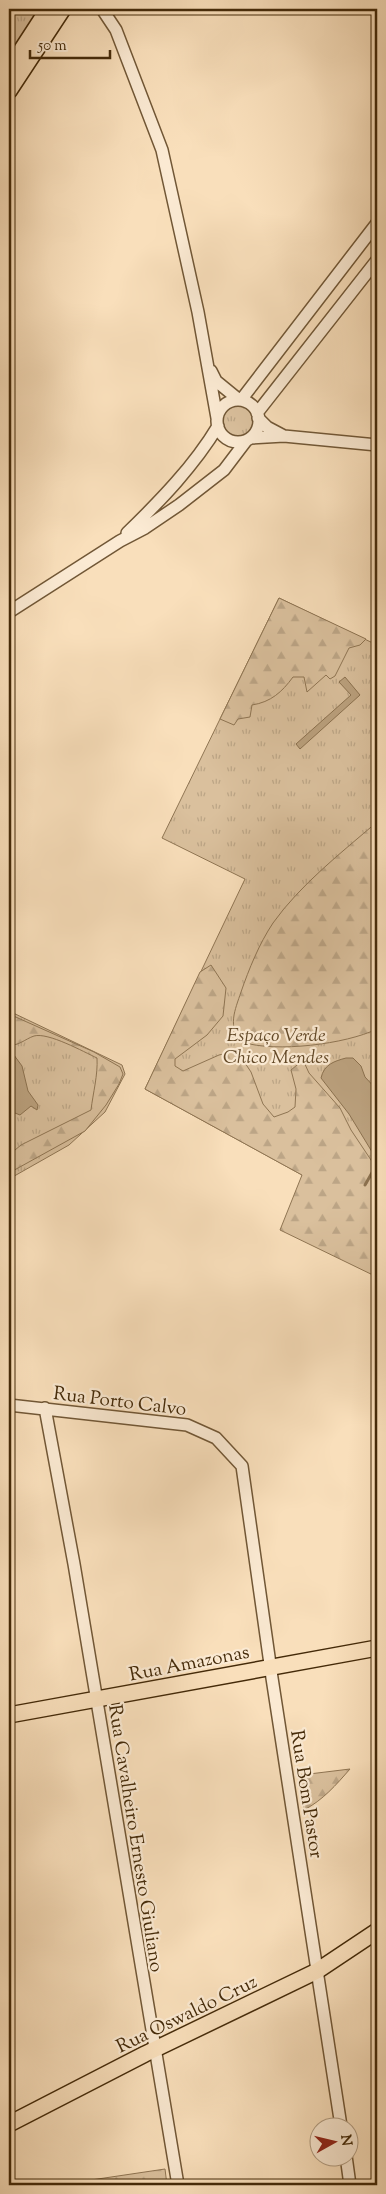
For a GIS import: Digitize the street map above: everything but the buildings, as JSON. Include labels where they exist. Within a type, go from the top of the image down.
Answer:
[{"type":"main road","points":[[9,69],[48,9]]},
{"type":"main road","points":[[9,91],[63,9]]},
{"type":"main road","name":"Rua Amazonas","points":[[9,1715],[377,1648]]},
{"type":"main road","name":"Rua Oswaldo Cruz","points":[[9,2124],[155,2049],[317,1971],[377,1931]]},
{"type":"street","points":[[102,9],[116,30],[162,150],[198,312],[217,422],[223,436],[230,440],[284,436],[377,445]]},
{"type":"street","points":[[120,541],[165,493],[210,439],[220,409],[224,404],[239,400],[377,223]]},
{"type":"street","points":[[9,612],[120,541],[145,528],[179,505],[224,470],[258,428],[258,415],[377,260]]},
{"type":"street","points":[[206,358],[216,381],[239,400],[250,403],[267,427],[284,436]]},
{"type":"street","points":[[165,493],[179,505]]},
{"type":"street","name":"Rua Porto Calvo","points":[[9,1405],[187,1425],[216,1438],[242,1466]]},
{"type":"street","name":"Rua Cavalheiro Ernesto Giuliano","points":[[46,1408],[178,2185]]},
{"type":"street","name":"Rua Bom Pastor","points":[[242,1466],[339,2116]]},
{"type":"street","points":[[347,2166],[350,2185]]},
{"type":"green space","points":[[9,9],[42,9],[9,60]]},
{"type":"green space","points":[[237,405],[243,406],[248,410],[252,415],[252,427],[248,432],[243,436],[237,437],[231,436],[226,432],[222,427],[221,421],[222,415],[226,410],[231,406]]},
{"type":"green space","name":"Espaço Verde Chico Mendes","points":[[279,598],[377,645],[377,1276],[302,1175],[145,1089],[245,879],[162,838]]},
{"type":"green space","points":[[279,598],[366,639],[360,645],[349,648],[335,676],[330,679],[326,675],[307,692],[304,677],[293,677],[276,696],[259,704],[252,705],[250,717],[238,719],[234,725],[220,719]]},
{"type":"green space","points":[[377,822],[377,1029],[330,1043],[291,1047],[273,1047],[242,1042],[235,1030],[235,1012],[251,966],[268,931],[284,909],[309,882]]},
{"type":"green space","points":[[211,965],[226,988],[223,1016],[207,1035],[175,1059],[175,1066],[183,1071],[219,1055],[237,1051],[251,1072],[263,1104],[274,1117],[288,1112],[295,1107],[296,1089],[291,1070],[303,1060],[309,1073],[340,1108],[351,1130],[377,1169],[377,1277],[280,1230],[302,1175],[145,1089],[200,972]]},
{"type":"green space","points":[[9,1011],[122,1065],[125,1074],[105,1112],[69,1145],[9,1179]]},
{"type":"green space","points":[[9,1014],[94,1052],[120,1067],[123,1074],[106,1105],[85,1131],[9,1173],[9,1155],[21,1145],[91,1110],[97,1058],[66,1043],[48,1037],[34,1036],[19,1043],[9,1045]]},
{"type":"green space","points":[[350,1769],[323,1797],[304,1810],[299,1778],[301,1775]]},
{"type":"green space","points":[[165,2169],[167,2185],[92,2185],[91,2180]]},
{"type":"shaded area","points":[[345,677],[360,695],[300,749],[296,744],[351,695],[339,682]]},
{"type":"shaded area","points":[[11,1051],[22,1066],[28,1091],[38,1105],[37,1110],[31,1106],[20,1115],[15,1113],[9,1117],[9,1052]]},
{"type":"shaded area","points":[[346,1058],[353,1058],[361,1066],[365,1077],[377,1090],[377,1160],[349,1114],[321,1078],[327,1066]]},
{"type":"waterway","points":[[365,1185],[377,1164]]}]
